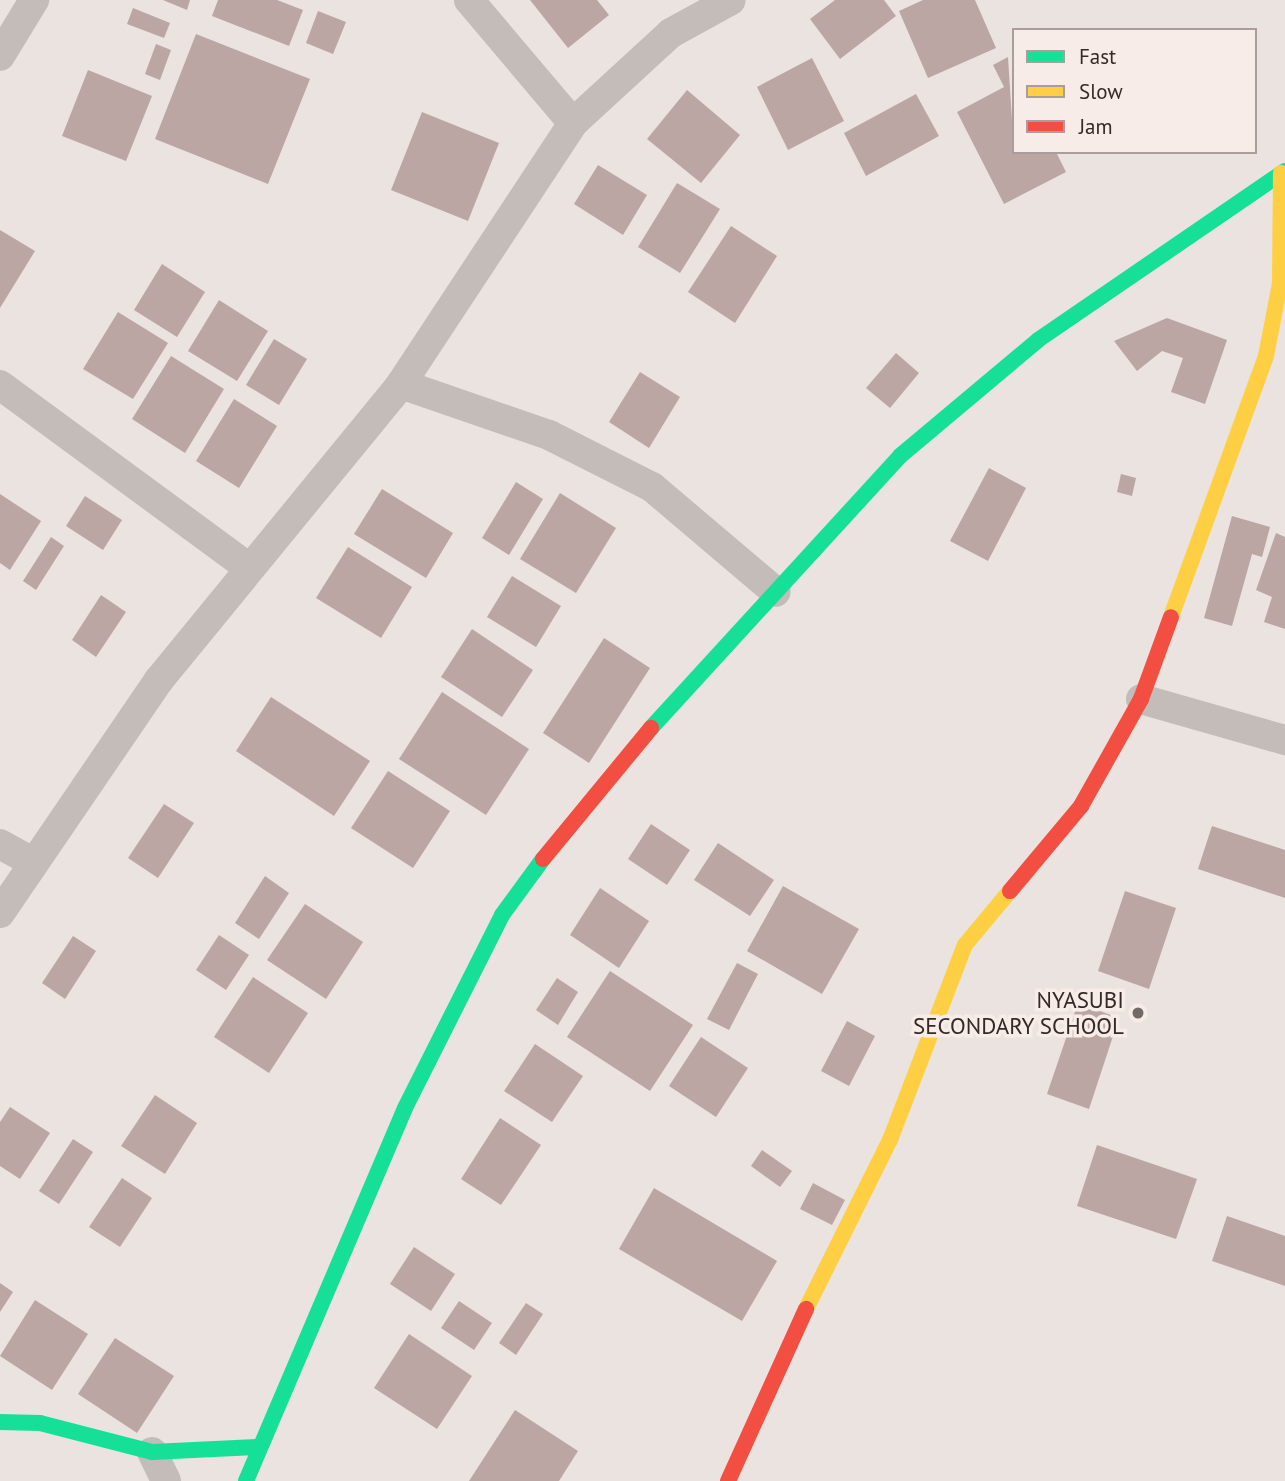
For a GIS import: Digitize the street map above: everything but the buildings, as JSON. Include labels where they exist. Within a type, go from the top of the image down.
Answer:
[{"type":"street","points":[[0,56],[34,0]]},
{"type":"street","points":[[469,0],[573,123]]},
{"type":"street","points":[[0,913],[32,862],[159,680],[401,384],[573,123],[671,33],[731,0]]},
{"type":"street","points":[[728,1481],[770,1381],[901,1117],[965,945],[1081,806],[1141,699],[1265,356],[1283,285],[1283,172]]},
{"type":"street","points":[[246,1481],[405,1108],[502,915],[594,790],[900,456],[1038,340],[1283,172]]},
{"type":"street","points":[[401,384],[549,435],[652,487],[776,592]]},
{"type":"street","points":[[0,385],[249,568]]},
{"type":"street","points":[[1141,699],[1285,740]]},
{"type":"street","points":[[0,844],[32,862]]},
{"type":"street","points":[[1,1420],[40,1423],[152,1451],[259,1447]]},
{"type":"street","points":[[152,1451],[166,1481]]},
{"type":"traffic: fast","points":[[651,728],[900,456],[1038,340],[1285,171]]},
{"type":"traffic: fast","points":[[246,1481],[405,1108],[502,915],[543,859]]},
{"type":"traffic: fast","points":[[0,1422],[40,1423],[152,1452],[259,1447]]},
{"type":"traffic: slow","points":[[1171,617],[1266,356],[1280,283],[1281,173]]},
{"type":"traffic: slow","points":[[806,1309],[890,1140],[965,945],[1010,891]]},
{"type":"traffic: jam","points":[[1010,891],[1081,806],[1141,699],[1171,617]]},
{"type":"traffic: jam","points":[[543,859],[651,728]]},
{"type":"traffic: jam","points":[[728,1481],[806,1309]]},
{"type":"place","name":"NYASUBI SECONDARY SCHOOL","points":[[1138,1013]]}]
